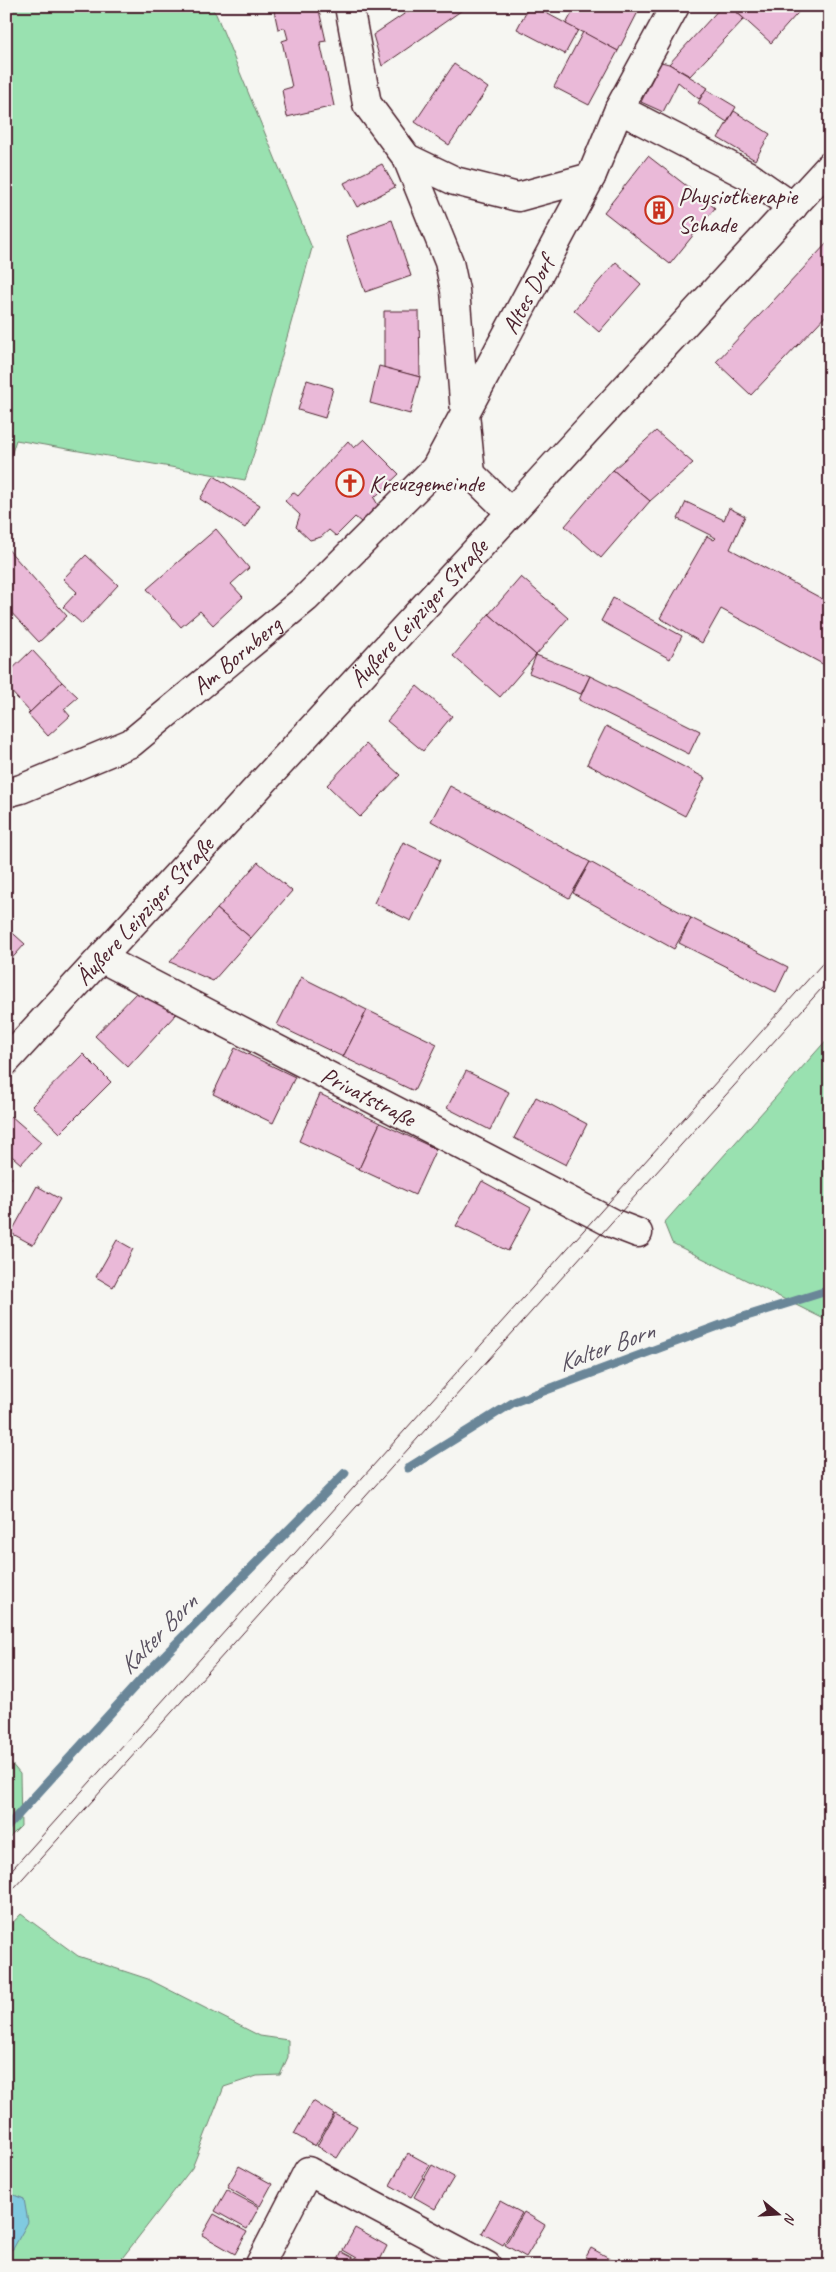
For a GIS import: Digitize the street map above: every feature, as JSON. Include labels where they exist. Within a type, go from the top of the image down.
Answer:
[{"type":"street","points":[[349,6],[367,104],[407,158],[449,262],[453,281],[471,474]]},
{"type":"street","name":"Altes Dorf","points":[[465,413],[590,177],[619,109],[675,6]]},
{"type":"street","points":[[619,109],[747,174],[792,207]]},
{"type":"street","points":[[407,158],[455,181],[518,197],[590,177]]},
{"type":"street","name":"Äußere Leipziger Straße","points":[[6,1061],[792,207],[828,172]]},
{"type":"street","name":"Am Bornberg","points":[[6,793],[21,789],[132,743],[306,598],[435,469],[465,413]]},
{"type":"street","points":[[435,469],[471,474],[511,513]]},
{"type":"street","name":"Privatstraße","points":[[101,958],[612,1222],[638,1233]]},
{"type":"street","points":[[259,2266],[308,2171],[487,2266]]},
{"type":"green space","points":[[6,6],[210,6],[216,14],[312,248],[258,441],[245,480],[16,440],[6,471]]},
{"type":"green space","points":[[830,1036],[830,1320],[828,1321],[672,1243],[664,1223]]},
{"type":"green space","points":[[6,1757],[20,1774],[21,1826],[6,1841]]},
{"type":"green space","points":[[21,1914],[78,1956],[148,1979],[260,2036],[288,2040],[288,2057],[280,2075],[257,2076],[224,2087],[192,2168],[116,2266],[6,2266],[6,2250],[13,2248],[24,2199],[6,2192],[6,1930]]},
{"type":"water","points":[[6,2192],[24,2199],[28,2222],[13,2249],[6,2250]]},
{"type":"building","points":[[273,6],[318,6],[326,41],[320,42],[334,106],[287,117],[282,90],[292,87],[282,41],[288,39],[285,28],[278,29]]},
{"type":"building","points":[[416,6],[468,6],[382,66],[373,35]]},
{"type":"building","points":[[529,6],[533,6],[578,30],[565,54],[517,29]]},
{"type":"building","points":[[576,6],[641,6],[618,51],[566,24]]},
{"type":"building","points":[[722,6],[730,6],[744,19],[690,76],[669,64]]},
{"type":"building","points":[[730,6],[804,6],[771,43]]},
{"type":"building","points":[[583,32],[618,51],[589,105],[554,87]]},
{"type":"building","points":[[661,62],[669,64],[708,88],[699,99],[678,82],[663,112],[641,102]]},
{"type":"building","points":[[454,64],[488,88],[449,145],[415,122]]},
{"type":"building","points":[[706,89],[736,107],[727,122],[698,103]]},
{"type":"building","points":[[734,111],[770,134],[755,160],[718,138]]},
{"type":"building","name":"Physiotherapie Schade","points":[[648,156],[715,208],[670,264],[604,212]]},
{"type":"building","points":[[382,164],[395,187],[357,207],[344,183]]},
{"type":"building","points":[[392,220],[411,276],[365,292],[346,236]]},
{"type":"building","points":[[828,242],[830,311],[751,395],[716,362]]},
{"type":"building","points":[[616,262],[641,284],[599,332],[574,310]]},
{"type":"building","points":[[384,311],[419,311],[420,377],[384,368]]},
{"type":"building","points":[[379,366],[420,377],[410,414],[370,403]]},
{"type":"building","points":[[307,380],[333,388],[325,418],[298,410]]},
{"type":"building","points":[[656,431],[693,463],[650,501],[613,470]]},
{"type":"building","name":"Kreuzgemeinde","points":[[364,439],[399,474],[374,498],[378,505],[361,522],[355,517],[336,536],[329,530],[321,537],[310,540],[296,527],[300,515],[285,501],[293,492],[298,496],[348,441],[354,448]]},
{"type":"building","points":[[613,470],[650,501],[601,558],[565,526]]},
{"type":"building","points":[[214,476],[260,505],[245,528],[200,499]]},
{"type":"building","points":[[686,502],[724,520],[729,508],[745,516],[730,549],[830,603],[830,668],[721,609],[702,643],[660,618],[707,536],[714,540],[716,538],[678,519]]},
{"type":"building","points":[[216,529],[249,568],[231,584],[243,597],[213,625],[200,611],[181,627],[147,589]]},
{"type":"building","points":[[6,547],[67,616],[39,642],[6,607]]},
{"type":"building","points":[[86,555],[118,585],[82,624],[63,607],[77,592],[63,579]]},
{"type":"building","points":[[521,577],[568,618],[536,655],[489,614]]},
{"type":"building","points":[[613,598],[682,636],[670,659],[601,621]]},
{"type":"building","points":[[489,614],[536,655],[500,697],[453,656]]},
{"type":"building","points":[[32,650],[62,682],[30,712],[6,686],[6,675]]},
{"type":"building","points":[[536,655],[590,676],[581,694],[529,673]]},
{"type":"building","points":[[590,676],[700,731],[689,754],[579,700]]},
{"type":"building","points":[[62,682],[78,697],[64,709],[70,716],[48,736],[28,714]]},
{"type":"building","points":[[417,686],[452,716],[423,751],[387,721]]},
{"type":"building","points":[[606,726],[705,778],[685,816],[587,764]]},
{"type":"building","points":[[366,744],[400,775],[360,817],[327,785]]},
{"type":"building","points":[[450,786],[590,862],[569,898],[431,821]]},
{"type":"building","points":[[403,842],[440,860],[411,921],[374,903]]},
{"type":"building","points":[[258,862],[292,891],[251,938],[217,909]]},
{"type":"building","points":[[590,862],[691,918],[674,949],[573,893]]},
{"type":"building","points":[[217,909],[251,938],[213,981],[170,962]]},
{"type":"building","points":[[691,918],[788,967],[776,992],[679,943]]},
{"type":"building","points":[[6,927],[25,944],[6,965]]},
{"type":"building","points":[[301,977],[367,1010],[343,1057],[277,1025]]},
{"type":"building","points":[[137,992],[159,998],[177,1013],[128,1067],[95,1036]]},
{"type":"building","points":[[367,1010],[437,1044],[414,1091],[343,1057]]},
{"type":"building","points":[[235,1048],[295,1077],[273,1123],[213,1094]]},
{"type":"building","points":[[83,1054],[111,1082],[60,1133],[32,1106]]},
{"type":"building","points":[[466,1071],[509,1092],[490,1130],[447,1108]]},
{"type":"building","points":[[320,1094],[380,1123],[359,1169],[299,1141]]},
{"type":"building","points":[[536,1097],[587,1124],[566,1165],[514,1138]]},
{"type":"building","points":[[11,1116],[41,1142],[21,1164],[6,1151],[6,1121]]},
{"type":"building","points":[[380,1123],[436,1149],[415,1195],[359,1169]]},
{"type":"building","points":[[6,1173],[12,1178],[6,1184]]},
{"type":"building","points":[[482,1181],[531,1208],[508,1251],[456,1226]]},
{"type":"building","points":[[37,1186],[60,1199],[33,1245],[11,1233]]},
{"type":"building","points":[[117,1240],[133,1249],[113,1287],[96,1277]]},
{"type":"building","points":[[313,2101],[334,2114],[315,2146],[294,2134]]},
{"type":"building","points":[[335,2114],[357,2126],[337,2158],[317,2146]]},
{"type":"building","points":[[408,2153],[430,2165],[411,2197],[390,2185]]},
{"type":"building","points":[[432,2165],[454,2177],[435,2209],[414,2197]]},
{"type":"building","points":[[239,2166],[272,2184],[260,2206],[227,2187]]},
{"type":"building","points":[[227,2190],[259,2207],[247,2229],[215,2211]]},
{"type":"building","points":[[500,2201],[522,2213],[503,2245],[482,2233]]},
{"type":"building","points":[[524,2212],[545,2225],[526,2257],[505,2245]]},
{"type":"building","points":[[214,2214],[247,2232],[235,2254],[202,2235]]},
{"type":"building","points":[[355,2228],[387,2246],[377,2266],[371,2266],[343,2250]]},
{"type":"building","points":[[591,2248],[613,2260],[610,2266],[581,2266]]},
{"type":"building","points":[[342,2252],[369,2266],[335,2266]]},
{"type":"waterway","name":"Kalter Born","points":[[408,1468],[514,1402],[737,1319],[830,1290]]},
{"type":"waterway","name":"Kalter Born","points":[[6,1828],[146,1674],[345,1473]]},
{"type":"tram line","points":[[6,1876],[830,955]]},
{"type":"tram line","points":[[6,1897],[830,979]]},
{"type":"place","name":"Physiotherapie Schade","points":[[659,210]]},
{"type":"place","name":"Kreuzgemeinde","points":[[350,483]]}]
